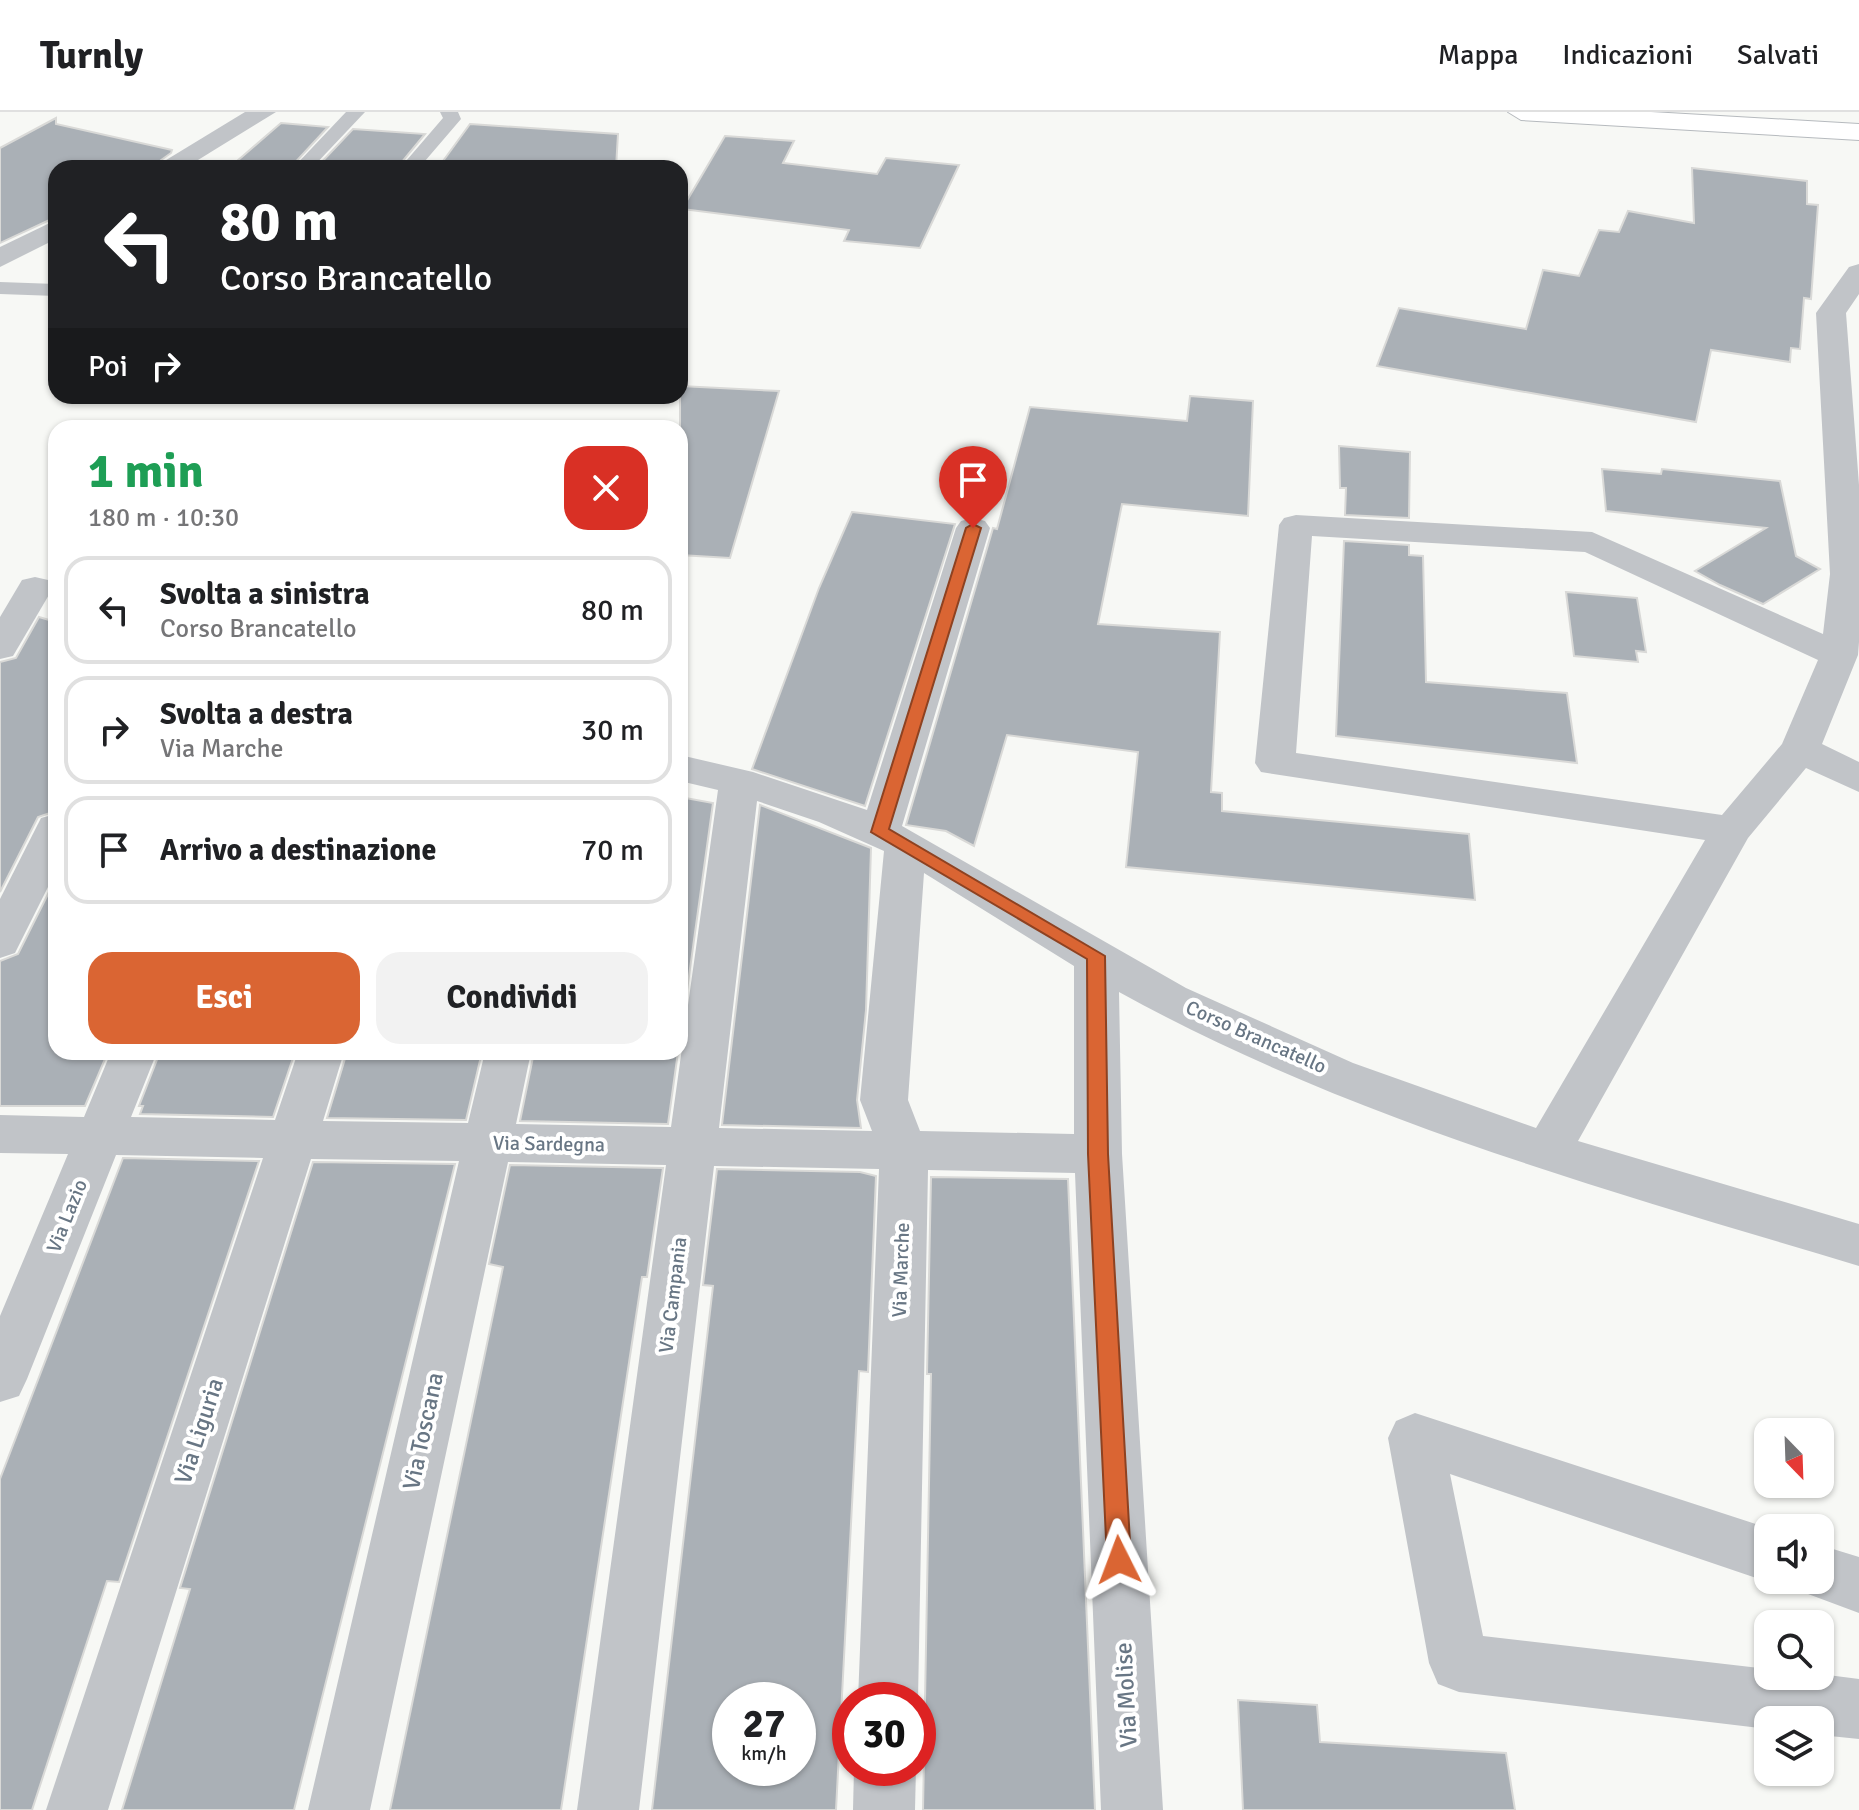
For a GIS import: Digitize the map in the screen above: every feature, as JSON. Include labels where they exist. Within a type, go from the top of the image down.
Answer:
[{"type":"main road","points":[[1521,112],[1859,132]]},
{"type":"street","points":[[180,160],[263,112]]},
{"type":"street","points":[[0,258],[48,232]]},
{"type":"street","points":[[1547,1152],[1732,830],[1800,749],[1839,655],[1848,574],[1831,313],[1859,273]]},
{"type":"street","points":[[1732,830],[1275,763],[1296,525],[1592,542],[1839,655]]},
{"type":"street","name":"Via Marche","points":[[889,1682],[904,1151],[884,1100],[892,838],[973,528]]},
{"type":"street","points":[[0,578],[46,591],[0,648]]},
{"type":"street","points":[[1800,749],[1859,779]]},
{"type":"street","name":"Corso Brancatello","points":[[688,770],[739,781],[892,838],[1170,1000],[1307,1061],[1547,1152],[1859,1245]]},
{"type":"street","name":"Via Campania","points":[[608,1810],[739,781]]},
{"type":"street","points":[[0,942],[48,844]]},
{"type":"street","name":"Via Molise","points":[[1096,956],[1098,1154],[1132,1810]]},
{"type":"street","name":"Via Lazio","points":[[0,1379],[131,1060]]},
{"type":"street","name":"Via Liguria","points":[[77,1810],[318,1060]]},
{"type":"street","name":"Via Toscana","points":[[339,1810],[506,1060]]},
{"type":"street","name":"Via Sardegna","points":[[0,1134],[1098,1154]]},
{"type":"street","points":[[1754,1550],[1415,1438],[1459,1663],[1859,1709]]},
{"type":"street","points":[[1834,1577],[1859,1585]]},
{"type":"street","points":[[884,1810],[885,1786]]},
{"type":"lane","points":[[310,160],[356,112]]},
{"type":"lane","points":[[416,160],[452,119],[449,112]]},
{"type":"lane","points":[[0,288],[48,290]]},
{"type":"building","points":[[56,118],[56,124],[172,150],[161,160],[48,160],[48,221],[0,243],[0,148]]},
{"type":"building","points":[[281,123],[328,127],[297,160],[238,160]]},
{"type":"building","points":[[470,124],[618,134],[616,160],[444,160]]},
{"type":"building","points":[[353,129],[425,134],[404,160],[324,160]]},
{"type":"building","points":[[725,136],[794,141],[783,163],[877,174],[886,158],[959,165],[920,248],[844,241],[849,230],[688,210],[688,199]]},
{"type":"building","points":[[1692,168],[1807,181],[1807,204],[1818,205],[1811,299],[1804,298],[1800,349],[1791,348],[1790,362],[1711,350],[1696,422],[1377,366],[1399,308],[1526,329],[1543,270],[1579,276],[1599,230],[1619,232],[1628,211],[1694,223]]},
{"type":"building","points":[[688,386],[779,391],[730,558],[688,555],[688,420],[680,420],[680,404],[688,404]]},
{"type":"building","points":[[1190,396],[1253,401],[1248,516],[1122,504],[1098,624],[1220,632],[1211,792],[1222,793],[1222,811],[1469,834],[1475,900],[1126,867],[1138,752],[1007,735],[974,846],[946,831],[906,825],[993,528],[997,529],[1030,407],[1187,421]]},
{"type":"building","points":[[1339,446],[1410,452],[1409,518],[1345,515],[1346,488],[1340,488]]},
{"type":"building","points":[[1602,469],[1661,474],[1662,469],[1780,481],[1796,556],[1820,569],[1763,604],[1720,585],[1695,571],[1766,528],[1606,511]]},
{"type":"building","points":[[852,512],[955,524],[865,806],[752,769],[819,588]]},
{"type":"building","points":[[1344,541],[1409,545],[1409,555],[1423,556],[1426,682],[1567,693],[1577,763],[1336,736]]},
{"type":"building","points":[[1566,592],[1637,598],[1646,652],[1636,651],[1638,662],[1574,656]]},
{"type":"building","points":[[39,617],[48,620],[48,814],[38,817],[0,892],[0,662],[16,658]]},
{"type":"building","points":[[688,798],[713,803],[688,983]]},
{"type":"building","points":[[760,805],[871,848],[866,1010],[857,1100],[861,1128],[722,1125]]},
{"type":"building","points":[[48,894],[48,1060],[105,1060],[85,1106],[0,1106],[0,961],[18,954]]},
{"type":"building","points":[[157,1060],[292,1060],[273,1117],[140,1114],[143,1106],[139,1106]]},
{"type":"building","points":[[345,1060],[480,1060],[466,1120],[327,1118]]},
{"type":"building","points":[[532,1060],[677,1060],[668,1124],[520,1121]]},
{"type":"building","points":[[123,1158],[259,1161],[119,1582],[107,1581],[32,1810],[0,1810],[0,1479]]},
{"type":"building","points":[[313,1162],[455,1164],[294,1810],[122,1810],[190,1589],[180,1588]]},
{"type":"building","points":[[510,1165],[663,1168],[647,1277],[642,1277],[561,1810],[390,1810],[503,1267],[489,1264]]},
{"type":"building","points":[[717,1169],[860,1172],[876,1176],[868,1372],[859,1371],[843,1682],[832,1682],[832,1786],[837,1786],[836,1810],[652,1810],[713,1286],[703,1285]]},
{"type":"building","points":[[931,1177],[1068,1179],[1095,1810],[923,1810],[923,1786],[936,1786],[936,1682],[925,1682],[931,1374],[927,1374]]},
{"type":"building","points":[[1238,1700],[1317,1705],[1320,1742],[1506,1753],[1515,1810],[1243,1810]]},
{"type":"route","points":[[973,528],[880,832],[1096,956],[1098,1154],[1119,1560]]}]
